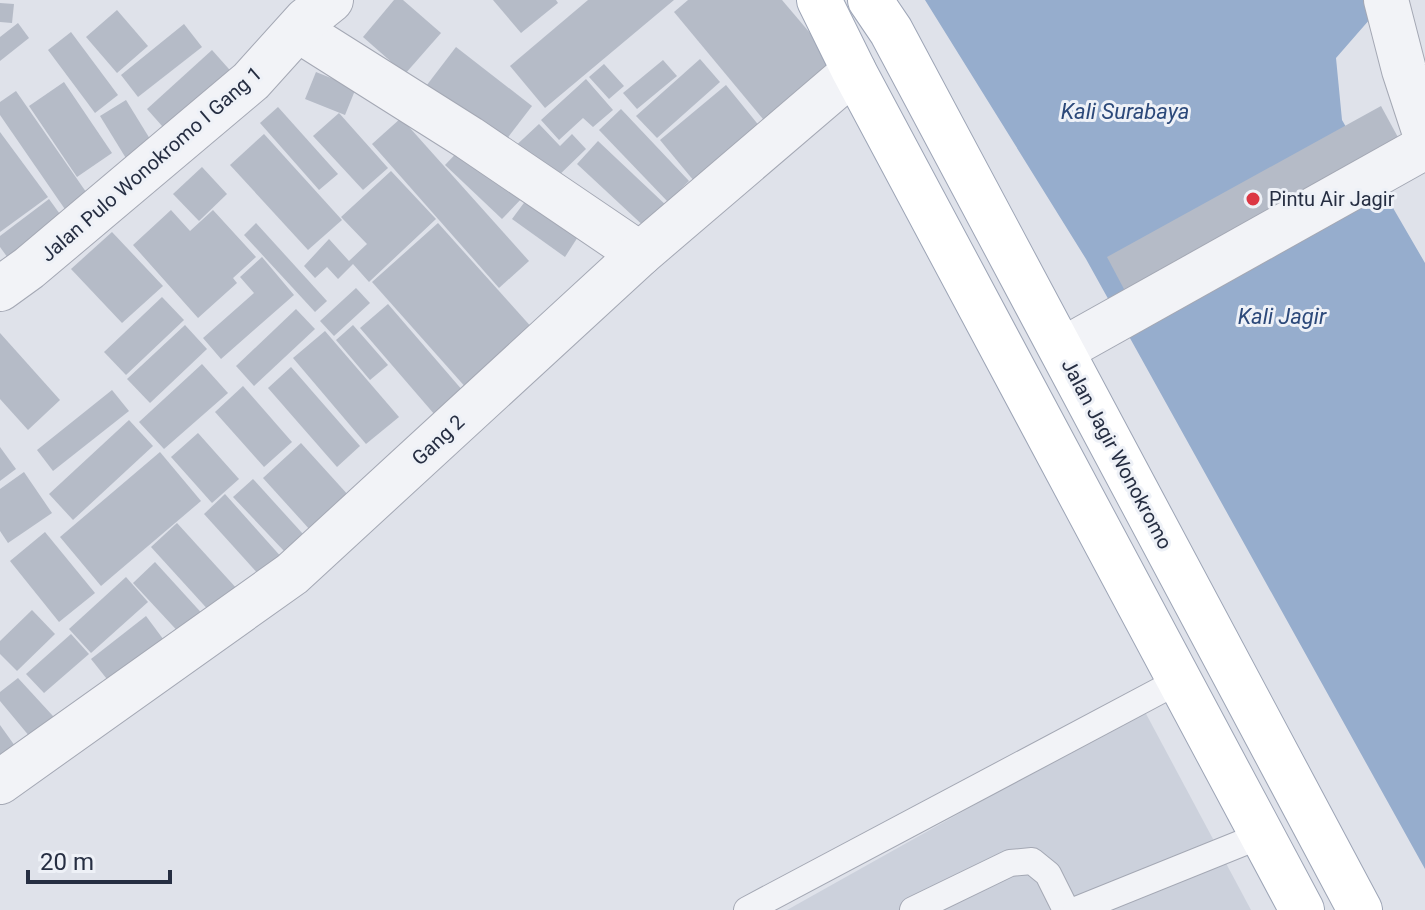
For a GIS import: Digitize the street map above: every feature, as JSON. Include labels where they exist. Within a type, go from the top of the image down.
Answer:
[{"type":"main road","points":[[819,0],[1302,910]]},
{"type":"main road","name":"Jalan Jagir Wonokromo","points":[[870,0],[891,31],[1360,910]]},
{"type":"main road","points":[[1180,680],[1225,656]]},
{"type":"street","name":"Jalan Pulo Wonokromo I Gang 1","points":[[0,289],[251,81],[331,0]]},
{"type":"street","points":[[1062,350],[1417,148],[1404,70],[1386,0]]},
{"type":"street","points":[[298,30],[469,138],[640,254]]},
{"type":"street","name":"Gang 2","points":[[0,782],[292,574],[640,254],[854,71]]},
{"type":"lane","points":[[747,910],[1180,680]]},
{"type":"lane","points":[[1076,910],[1262,835]]},
{"type":"lane","points":[[913,910],[1010,863],[1032,861],[1048,874],[1066,910]]},
{"type":"shaded area","points":[[1144,710],[1251,910],[787,910]]},
{"type":"water","name":"Kali Jagir","points":[[925,0],[1370,0],[1377,11],[1336,58],[1342,120],[1425,263],[1425,869],[1086,259]]},
{"type":"building","points":[[394,0],[403,0],[441,33],[405,74],[363,37]]},
{"type":"building","points":[[493,0],[556,0],[558,3],[521,33]]},
{"type":"building","points":[[588,0],[674,0],[545,108],[510,66]]},
{"type":"building","points":[[688,0],[782,0],[838,66],[768,125],[674,12]]},
{"type":"building","points":[[0,3],[14,4],[12,23],[0,22]]},
{"type":"building","points":[[117,10],[148,46],[117,73],[86,37]]},
{"type":"building","points":[[18,23],[29,38],[0,61],[0,37]]},
{"type":"building","points":[[184,24],[202,47],[138,97],[121,75]]},
{"type":"building","points":[[71,32],[118,95],[95,113],[48,50]]},
{"type":"building","points":[[456,47],[532,106],[496,153],[420,94]]},
{"type":"building","points":[[212,50],[236,77],[170,135],[147,109]]},
{"type":"building","points":[[700,59],[720,82],[657,138],[636,116]]},
{"type":"building","points":[[663,60],[677,76],[637,109],[623,93]]},
{"type":"building","points":[[604,64],[624,86],[609,99],[589,77]]},
{"type":"building","points":[[316,72],[356,88],[345,115],[305,99]]},
{"type":"building","points":[[586,79],[613,110],[593,127],[583,118],[559,140],[541,120]]},
{"type":"building","points":[[64,82],[112,153],[77,177],[29,106]]},
{"type":"building","points":[[726,85],[765,133],[699,187],[660,140]]},
{"type":"building","points":[[16,91],[93,202],[71,218],[0,115],[0,102]]},
{"type":"building","points":[[126,100],[158,152],[132,168],[100,116]]},
{"type":"building","name":"Pintu Air Jagir","points":[[1381,106],[1400,141],[1125,291],[1107,257]]},
{"type":"building","points":[[278,107],[338,174],[319,190],[260,123]]},
{"type":"building","points":[[621,109],[689,181],[668,202],[599,130]]},
{"type":"building","points":[[339,113],[388,168],[363,190],[313,136]]},
{"type":"building","points":[[401,118],[529,261],[499,288],[372,144]]},
{"type":"building","points":[[539,124],[560,146],[572,134],[586,149],[554,180],[509,152]]},
{"type":"building","points":[[0,132],[48,197],[0,232]]},
{"type":"building","points":[[264,134],[342,220],[308,250],[230,165]]},
{"type":"building","points":[[469,140],[525,195],[502,219],[445,165]]},
{"type":"building","points":[[598,141],[669,208],[648,230],[577,164]]},
{"type":"building","points":[[202,167],[227,194],[199,221],[173,194]]},
{"type":"building","points":[[391,171],[436,219],[369,282],[353,264],[338,279],[327,267],[315,278],[304,266],[329,239],[349,261],[367,244],[341,217]]},
{"type":"building","points":[[532,192],[583,229],[565,257],[512,219]]},
{"type":"building","points":[[49,199],[70,228],[16,269],[0,247],[0,236]]},
{"type":"building","points":[[171,210],[190,231],[213,210],[256,257],[233,278],[237,283],[198,318],[133,245]]},
{"type":"building","points":[[256,223],[327,301],[315,312],[244,235]]},
{"type":"building","points":[[438,223],[534,330],[468,390],[372,282]]},
{"type":"building","points":[[112,232],[163,286],[122,323],[71,269]]},
{"type":"building","points":[[262,257],[294,295],[221,359],[203,338],[254,293],[240,277]]},
{"type":"building","points":[[356,288],[370,303],[334,336],[320,321]]},
{"type":"building","points":[[162,297],[184,320],[126,375],[104,352]]},
{"type":"building","points":[[388,304],[463,391],[435,415],[360,328]]},
{"type":"building","points":[[296,309],[315,329],[254,386],[236,366]]},
{"type":"building","points":[[185,325],[207,349],[150,403],[127,379]]},
{"type":"building","points":[[353,325],[388,365],[370,380],[336,340]]},
{"type":"building","points":[[325,331],[399,417],[366,444],[293,358]]},
{"type":"building","points":[[0,333],[60,400],[28,430],[0,399]]},
{"type":"building","points":[[202,364],[228,393],[164,449],[139,422]]},
{"type":"building","points":[[291,367],[360,446],[337,467],[268,388]]},
{"type":"building","points":[[243,386],[292,442],[264,467],[215,412]]},
{"type":"building","points":[[112,390],[129,411],[53,471],[37,450]]},
{"type":"building","points":[[129,420],[153,446],[73,520],[49,494]]},
{"type":"building","points":[[198,433],[239,479],[212,503],[171,457]]},
{"type":"building","points":[[301,443],[349,496],[311,531],[263,478]]},
{"type":"building","points":[[0,447],[16,469],[0,481]]},
{"type":"building","points":[[160,452],[201,501],[101,586],[60,537]]},
{"type":"building","points":[[24,472],[52,513],[8,543],[0,531],[0,489]]},
{"type":"building","points":[[253,479],[303,534],[284,551],[233,497]]},
{"type":"building","points":[[225,494],[283,559],[262,578],[204,514]]},
{"type":"building","points":[[177,523],[238,590],[212,614],[151,547]]},
{"type":"building","points":[[45,532],[95,593],[59,622],[10,561]]},
{"type":"building","points":[[155,562],[207,619],[184,638],[133,583]]},
{"type":"building","points":[[126,577],[148,602],[91,653],[69,629]]},
{"type":"building","points":[[32,610],[55,634],[17,671],[0,654],[0,641]]},
{"type":"building","points":[[146,616],[172,651],[118,693],[91,659]]},
{"type":"building","points":[[71,634],[89,654],[44,693],[26,674]]},
{"type":"building","points":[[18,678],[64,728],[40,749],[0,701],[0,692]]},
{"type":"building","points":[[0,725],[20,753],[0,757]]},
{"type":"place","name":"Pintu Air Jagir","points":[[1253,199]]},
{"type":"water label","name":"Kali Surabaya","points":[[1125,111]]}]
